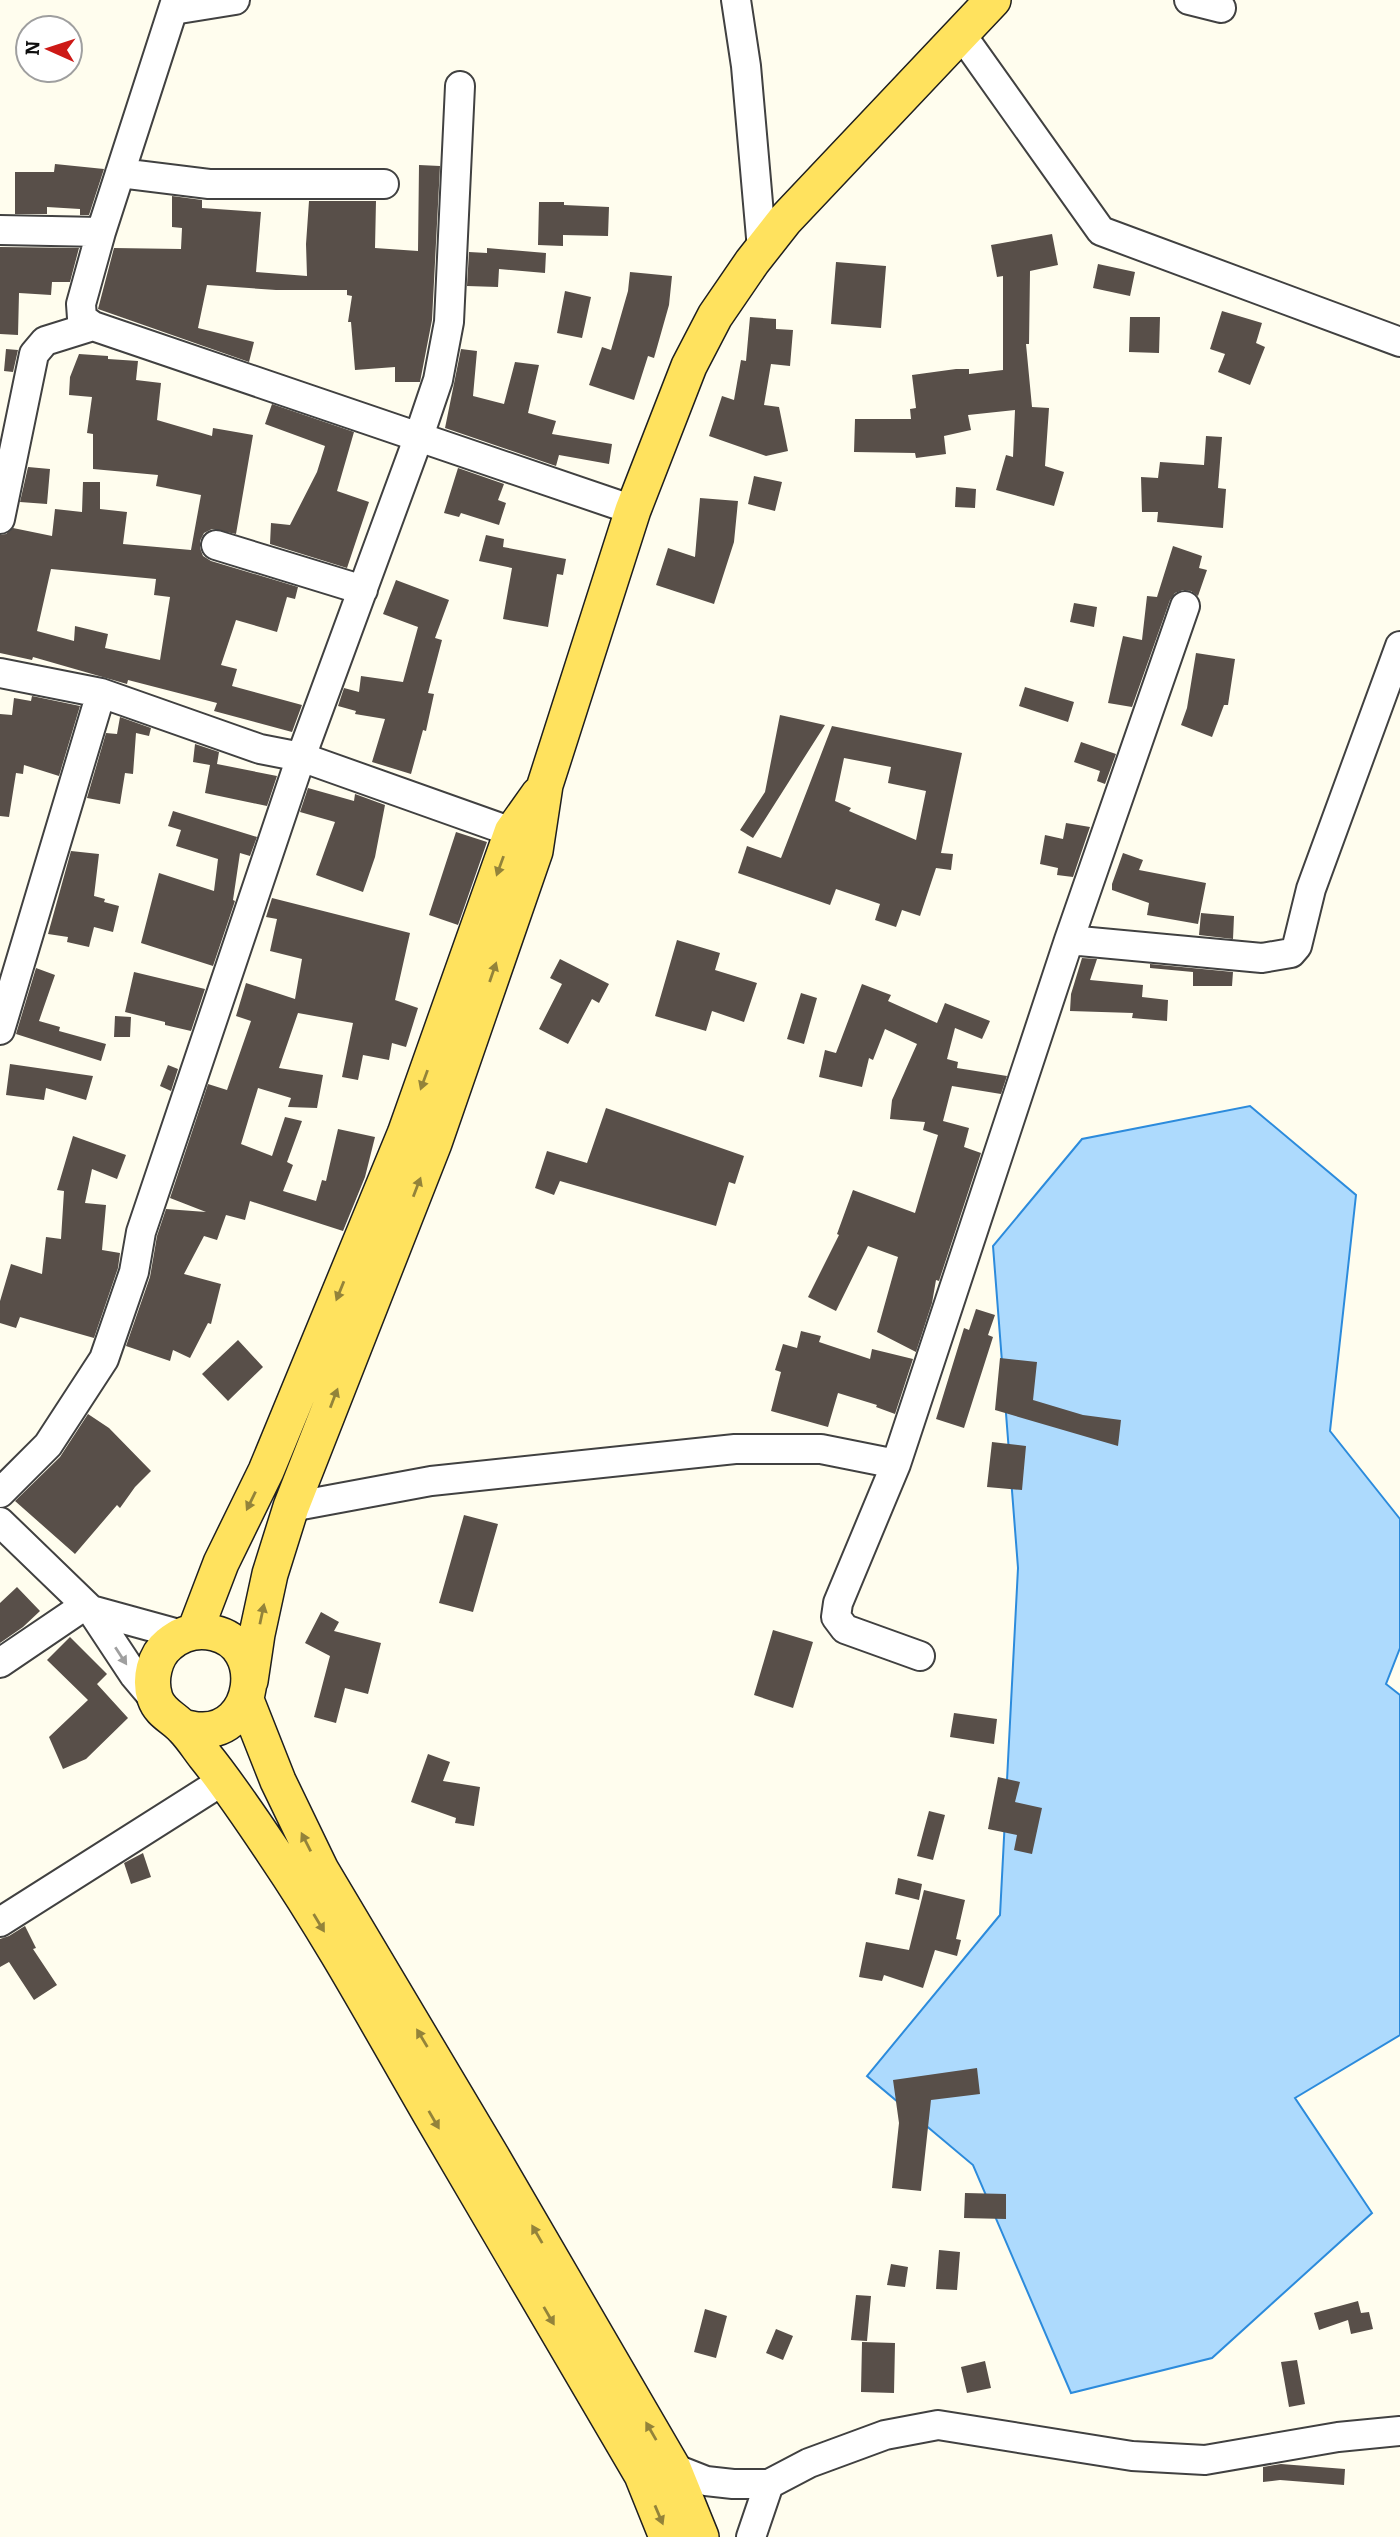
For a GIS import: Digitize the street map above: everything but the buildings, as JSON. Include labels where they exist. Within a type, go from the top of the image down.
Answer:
[{"type":"main road","points":[[182,1727],[201,1730],[220,1727],[236,1716],[248,1690],[270,1574],[291,1507],[434,1143],[535,851],[545,785],[633,510],[689,366],[715,316],[785,220],[993,0]]},
{"type":"main road","points":[[189,1633],[266,1471],[405,1134],[512,832],[545,785]]},
{"type":"main road","points":[[667,2537],[642,2475],[294,1882],[224,1780],[182,1727],[166,1716],[155,1700],[152,1681],[156,1662],[166,1646],[189,1633],[216,1633],[234,1643],[246,1660],[248,1690],[278,1781],[321,1870],[673,2469],[701,2537]]},
{"type":"street","points":[[234,0],[174,5],[101,232],[81,304],[82,318],[93,326],[633,510]]},
{"type":"street","points":[[736,0],[746,66],[762,249]]},
{"type":"street","points":[[1189,0],[1221,8]]},
{"type":"street","points":[[961,34],[1101,231],[1400,342]]},
{"type":"street","points":[[0,1493],[48,1445],[104,1359],[134,1272],[141,1232],[301,757],[438,380],[449,322],[460,86]]},
{"type":"street","points":[[120,173],[209,184],[384,184]]},
{"type":"street","points":[[0,230],[101,232]]},
{"type":"street","points":[[0,519],[34,354],[45,341],[93,326]]},
{"type":"street","points":[[216,545],[363,590]]},
{"type":"street","points":[[920,1656],[845,1629],[836,1617],[838,1603],[896,1464],[1069,940],[1185,606]]},
{"type":"street","points":[[1069,940],[1262,958],[1291,953],[1297,946],[1311,889],[1398,662]]},
{"type":"street","points":[[0,673],[101,693],[260,749],[301,757],[512,832]]},
{"type":"street","points":[[0,1030],[101,693]]},
{"type":"street","points":[[291,1507],[431,1481],[736,1449],[821,1450],[896,1464]]},
{"type":"street","points":[[0,1522],[88,1608],[134,1675],[155,1700]]},
{"type":"street","points":[[0,1663],[88,1608],[189,1633]]},
{"type":"street","points":[[0,1922],[224,1780]]},
{"type":"street","points":[[673,2469],[706,2481],[769,2484],[809,2463],[885,2435],[939,2425],[1132,2456],[1205,2460],[1338,2437],[1400,2431]]},
{"type":"street","points":[[751,2537],[769,2484]]},
{"type":"water","points":[[1250,1106],[1356,1195],[1330,1431],[1400,1519],[1400,1648],[1386,1684],[1400,1695],[1400,2035],[1295,2098],[1372,2213],[1212,2358],[1071,2393],[973,2165],[867,2076],[1000,1915],[1018,1568],[993,1246],[1082,1139]]}]
